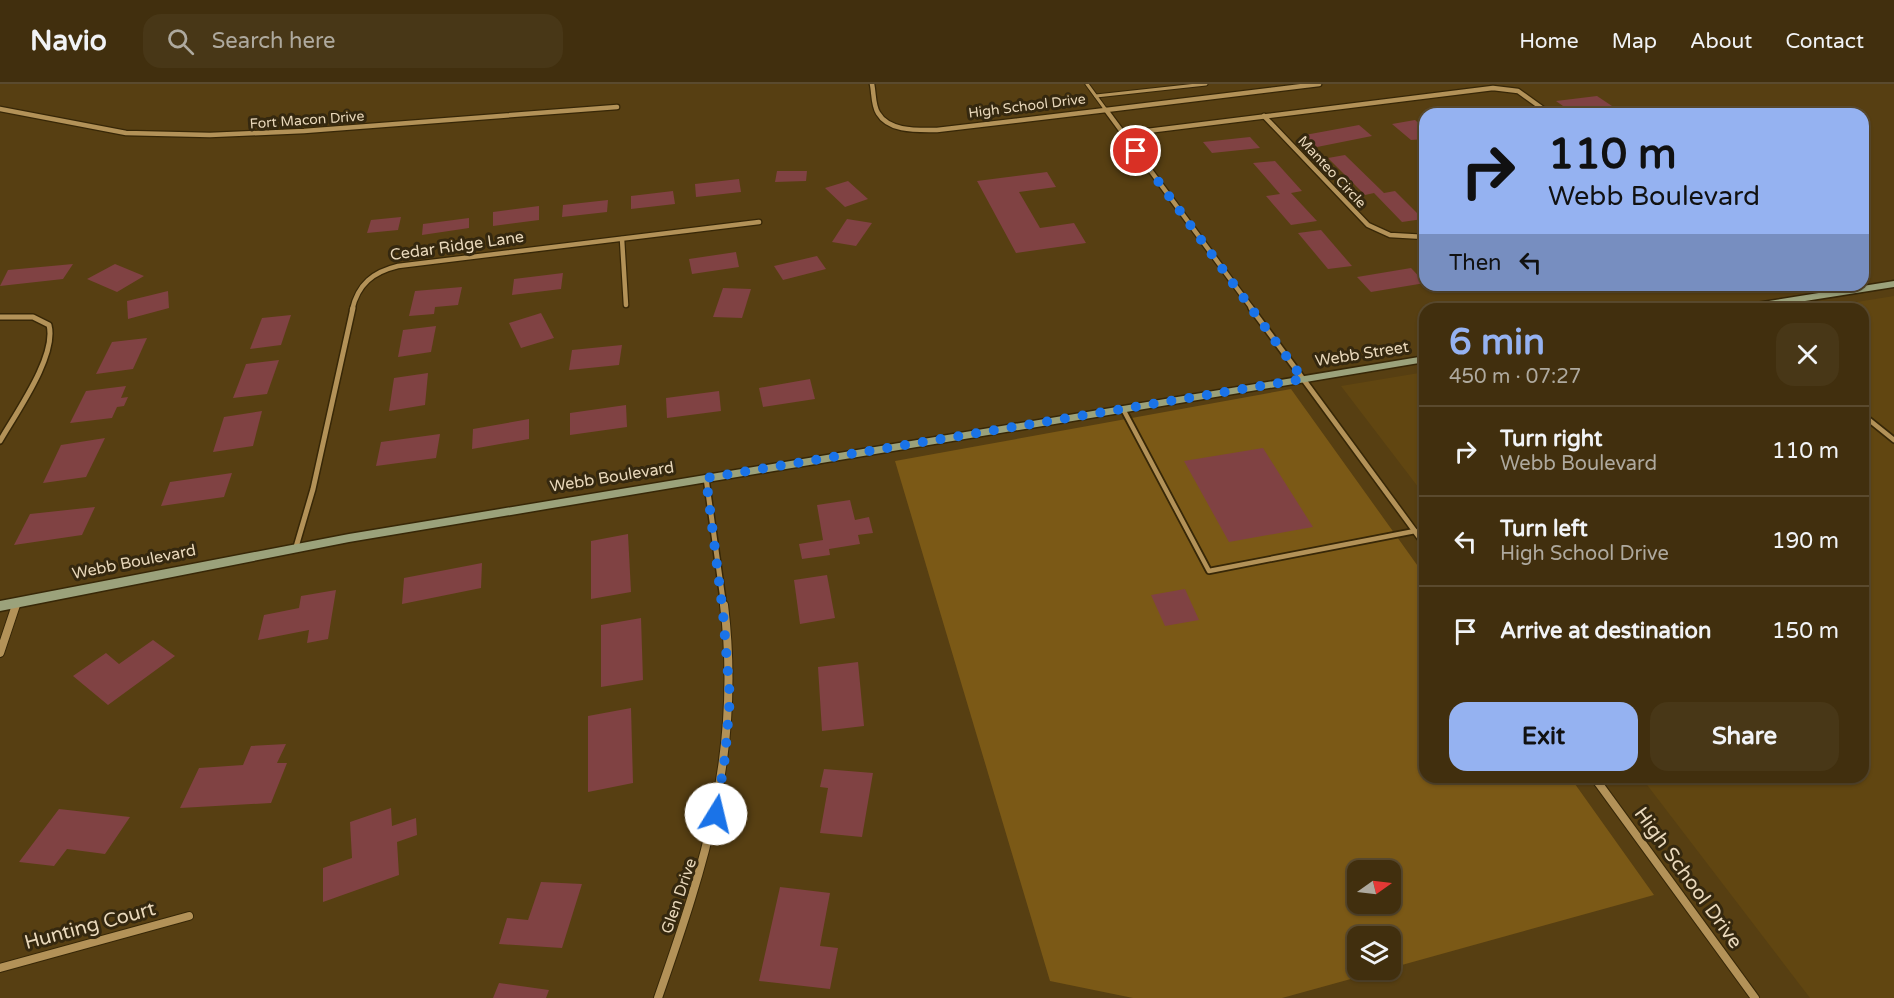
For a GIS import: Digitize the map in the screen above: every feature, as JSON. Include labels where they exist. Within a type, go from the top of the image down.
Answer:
[{"type":"street","name":"High School Drive","points":[[872,84],[878,113],[890,124],[912,130],[946,129],[1106,110],[1419,537]]},
{"type":"street","points":[[1106,110],[1319,84]]},
{"type":"street","name":"Manteo Circle","points":[[1124,134],[1502,88],[1525,94],[1542,108]]},
{"type":"street","name":"Fort Macon Drive","points":[[0,109],[126,133],[210,135],[304,131],[617,106]]},
{"type":"street","name":"Manteo Circle","points":[[1264,116],[1368,225],[1390,235],[1419,237]]},
{"type":"street","name":"Cedar Ridge Lane","points":[[296,547],[313,489],[354,302],[365,279],[375,272],[398,267],[759,222]]},
{"type":"street","points":[[622,238],[626,305]]},
{"type":"street","points":[[1869,288],[1894,284]]},
{"type":"street","points":[[1775,303],[1850,291]]},
{"type":"street","points":[[0,317],[39,319],[50,325],[53,334],[46,358],[0,441]]},
{"type":"street","name":"Webb Street","points":[[1303,379],[1419,360]]},
{"type":"street","name":"Webb Boulevard","points":[[0,606],[296,547],[1303,379]]},
{"type":"street","name":"Glen Drive","points":[[658,998],[706,857],[725,757],[730,698],[723,613],[706,478]]},
{"type":"street","points":[[0,653],[17,603]]},
{"type":"street","name":"High School Drive","points":[[1598,783],[1755,998]]},
{"type":"street","name":"Hunting Court","points":[[0,968],[189,915]]},
{"type":"lane","points":[[1087,84],[1106,110]]},
{"type":"lane","points":[[1096,96],[1206,84]]},
{"type":"lane","points":[[1123,409],[1209,571],[1415,531]]},
{"type":"lane","points":[[1869,420],[1894,440]]},
{"type":"shaded area","points":[[1894,296],[1894,998],[1810,998],[1646,783],[1869,783],[1869,303],[1850,303]]},
{"type":"shaded area","points":[[1419,373],[1419,488],[1341,386]]},
{"type":"shaded area","points":[[1291,389],[1419,568],[1419,783],[1574,783],[1654,895],[1401,965],[1401,926],[1347,926],[1347,980],[1282,998],[1133,998],[1050,981],[895,461]]},
{"type":"building","points":[[1597,96],[1612,106],[1566,108],[1556,101]]},
{"type":"building","points":[[1415,120],[1419,124],[1419,139],[1411,140],[1392,124]]},
{"type":"building","points":[[1359,125],[1372,136],[1317,147],[1305,135]]},
{"type":"building","points":[[1250,137],[1260,148],[1212,153],[1203,142]]},
{"type":"building","points":[[1345,155],[1384,193],[1395,191],[1419,215],[1419,220],[1402,222],[1374,193],[1365,195],[1328,158]]},
{"type":"building","points":[[1275,161],[1302,191],[1291,193],[1317,221],[1291,225],[1266,196],[1280,194],[1253,163]]},
{"type":"building","points":[[777,171],[807,171],[806,181],[775,182]]},
{"type":"building","points":[[1047,172],[1056,187],[1019,192],[1040,228],[1074,223],[1086,243],[1016,253],[977,181]]},
{"type":"building","points":[[739,179],[741,192],[696,197],[695,184]]},
{"type":"building","points":[[848,181],[868,199],[845,207],[825,188]]},
{"type":"building","points":[[673,191],[675,204],[631,209],[631,196]]},
{"type":"building","points":[[608,200],[607,212],[562,217],[563,205]]},
{"type":"building","points":[[539,206],[539,220],[493,226],[493,212]]},
{"type":"building","points":[[401,217],[398,230],[367,233],[371,220]]},
{"type":"building","points":[[469,218],[469,228],[422,235],[423,224]]},
{"type":"building","points":[[847,219],[872,223],[856,246],[832,242]]},
{"type":"building","points":[[1321,230],[1352,266],[1328,269],[1298,233]]},
{"type":"building","points":[[736,252],[739,267],[692,274],[689,259]]},
{"type":"building","points":[[817,256],[826,269],[783,280],[774,266]]},
{"type":"building","points":[[73,264],[63,279],[0,286],[8,270]]},
{"type":"building","points":[[115,264],[144,276],[117,292],[87,279]]},
{"type":"building","points":[[1411,268],[1419,277],[1419,284],[1371,292],[1357,277]]},
{"type":"building","points":[[563,273],[561,289],[512,295],[514,279]]},
{"type":"building","points":[[462,287],[458,305],[435,307],[434,314],[409,316],[415,291]]},
{"type":"building","points":[[723,288],[751,289],[742,318],[713,317]]},
{"type":"building","points":[[168,291],[169,308],[128,319],[127,301]]},
{"type":"building","points":[[541,313],[554,338],[521,348],[509,323]]},
{"type":"building","points":[[291,315],[281,345],[250,349],[262,318]]},
{"type":"building","points":[[436,326],[431,352],[398,357],[403,330]]},
{"type":"building","points":[[147,338],[133,369],[96,374],[112,342]]},
{"type":"building","points":[[622,345],[619,365],[569,370],[572,350]]},
{"type":"building","points":[[279,360],[267,394],[233,398],[246,364]]},
{"type":"building","points":[[428,373],[425,405],[389,411],[394,378]]},
{"type":"building","points":[[810,379],[815,399],[763,407],[759,388]]},
{"type":"building","points":[[126,386],[121,398],[128,397],[124,406],[117,407],[112,418],[70,423],[86,391]]},
{"type":"building","points":[[719,391],[721,411],[667,418],[666,398]]},
{"type":"building","points":[[626,405],[627,427],[570,435],[570,413]]},
{"type":"building","points":[[262,411],[253,446],[213,452],[224,417]]},
{"type":"building","points":[[529,419],[529,439],[472,449],[473,429]]},
{"type":"building","points":[[440,434],[436,458],[376,466],[381,442]]},
{"type":"building","points":[[105,438],[86,477],[43,483],[61,445]]},
{"type":"building","points":[[1263,448],[1313,527],[1229,542],[1184,461]]},
{"type":"building","points":[[232,473],[224,497],[161,506],[170,482]]},
{"type":"building","points":[[850,500],[855,520],[869,517],[873,533],[858,535],[860,544],[829,549],[830,555],[802,559],[799,544],[823,540],[817,505]]},
{"type":"building","points":[[95,507],[82,535],[14,545],[30,514]]},
{"type":"building","points":[[628,534],[631,592],[591,599],[591,541]]},
{"type":"building","points":[[482,563],[481,588],[402,604],[404,578]]},
{"type":"building","points":[[827,575],[835,618],[800,624],[794,580]]},
{"type":"building","points":[[1185,589],[1199,620],[1165,626],[1151,595]]},
{"type":"building","points":[[336,590],[328,639],[307,643],[309,630],[258,640],[264,615],[299,608],[301,596]]},
{"type":"building","points":[[641,618],[643,680],[601,687],[601,625]]},
{"type":"building","points":[[153,640],[175,656],[108,705],[73,676],[106,653],[119,664]]},
{"type":"building","points":[[858,662],[864,726],[822,731],[818,667]]},
{"type":"building","points":[[631,708],[633,783],[588,792],[588,716]]},
{"type":"building","points":[[286,744],[277,763],[287,763],[271,803],[180,808],[199,768],[243,765],[251,746]]},
{"type":"building","points":[[824,769],[873,773],[862,837],[820,833],[828,788],[820,787]]},
{"type":"building","points":[[391,808],[392,826],[416,818],[417,835],[397,842],[399,875],[323,902],[323,868],[352,858],[350,822]]},
{"type":"building","points":[[59,809],[130,817],[105,854],[67,849],[54,866],[19,862]]},
{"type":"building","points":[[541,882],[582,884],[562,948],[499,944],[507,918],[528,920]]},
{"type":"building","points":[[780,887],[830,893],[820,946],[838,948],[830,989],[759,981]]},
{"type":"building","points":[[499,983],[549,990],[546,998],[493,998]]},
{"type":"route","points":[[716,814],[725,757],[730,698],[723,613],[706,478],[1303,379],[1136,151]]}]
